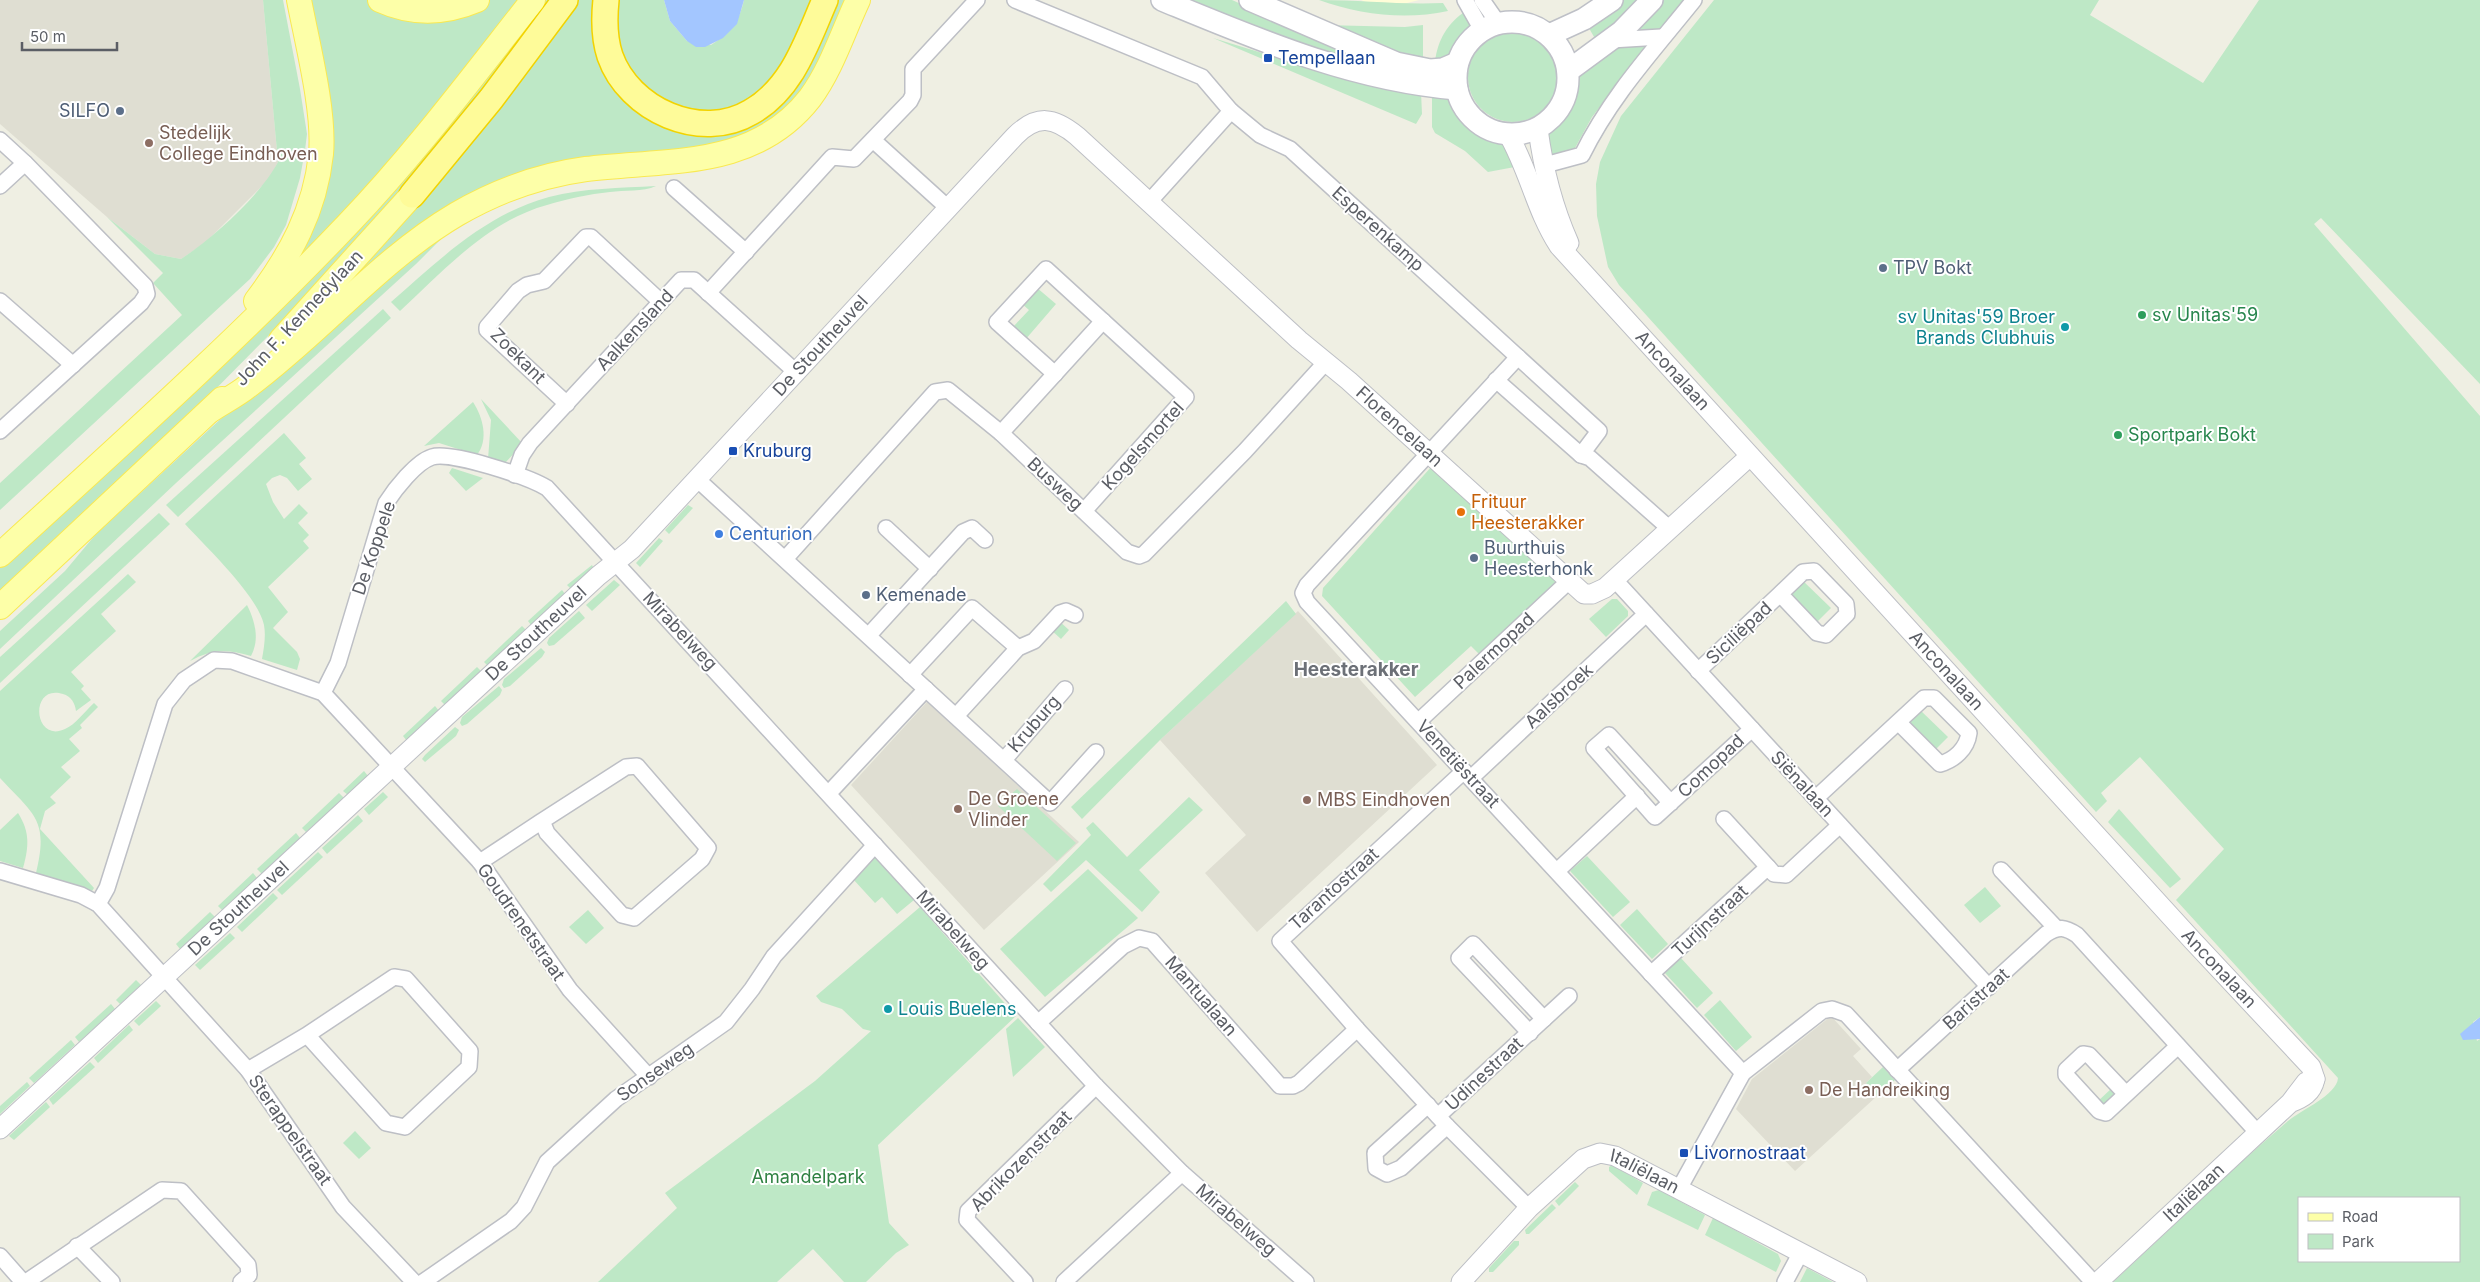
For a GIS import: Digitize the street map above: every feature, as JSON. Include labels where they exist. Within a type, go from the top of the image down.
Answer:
[{"type":"highway","name":"John F. Kennedylaan","points":[[412,195],[491,99],[565,0]]},
{"type":"highway","points":[[606,0],[604,27],[608,48],[616,68],[625,81],[655,108],[672,118],[708,124],[730,120],[751,112],[772,95],[797,65],[825,0]]},
{"type":"main road","points":[[173,397],[252,307],[271,281],[288,256],[312,203],[321,152],[320,136],[315,87],[299,0]]},
{"type":"main road","points":[[380,0],[398,8],[430,13],[451,9],[477,0]]},
{"type":"main road","name":"John F. Kennedylaan","points":[[0,555],[173,397],[260,314],[349,223],[416,149],[533,0]]},
{"type":"main road","points":[[211,410],[248,386],[377,273],[421,238],[458,214],[513,187],[542,178],[585,169],[707,158],[752,145],[765,137],[794,116],[810,97],[822,78],[858,0]]},
{"type":"main road","points":[[1162,0],[1272,45],[1334,67],[1402,83],[1457,89]]},
{"type":"main road","points":[[1250,0],[1396,63],[1430,70],[1443,69],[1458,63]]},
{"type":"main road","points":[[1549,35],[1584,19],[1612,0]]},
{"type":"main road","points":[[1568,71],[1611,40],[1642,12],[1652,0]]},
{"type":"main road","points":[[1525,23],[1549,35],[1562,51],[1568,71],[1568,88],[1562,104],[1552,118],[1538,128],[1523,134],[1508,134],[1490,130],[1475,121],[1463,106],[1457,89],[1458,63],[1467,44],[1490,27],[1525,23]]},
{"type":"main road","name":"John F. Kennedylaan","points":[[0,607],[211,410],[285,336],[412,195]]},
{"type":"street","points":[[708,293],[832,157],[854,159],[912,98],[913,69],[977,0]]},
{"type":"street","name":"Esperenkamp","points":[[1014,0],[1202,77],[1231,111],[1260,136],[1290,149],[1599,431],[1581,455]]},
{"type":"street","points":[[1465,0],[1490,27]]},
{"type":"street","points":[[1482,0],[1490,27]]},
{"type":"street","points":[[1545,165],[1582,155],[1598,122],[1661,37],[1694,0]]},
{"type":"street","points":[[1611,40],[1661,37]]},
{"type":"street","points":[[1149,202],[1231,111]]},
{"type":"street","name":"Florencelaan","points":[[1048,121],[1060,124],[1077,136],[1325,363],[1349,381],[1584,594],[1599,592],[1615,580],[1750,456]]},
{"type":"street","name":"De Stoutheuvel","points":[[0,1129],[641,540],[1023,128],[1034,122],[1048,121]]},
{"type":"street","name":"Anconalaan","points":[[1538,128],[1545,165],[1560,221],[1572,251],[1574,264]]},
{"type":"street","name":"Anconalaan","points":[[1508,134],[1526,169],[1532,192],[1552,235],[1574,264],[2311,1066],[2315,1079]]},
{"type":"street","points":[[0,140],[25,163],[144,286],[147,294],[141,303],[0,431]]},
{"type":"street","points":[[873,140],[948,208]]},
{"type":"street","points":[[0,186],[25,163]]},
{"type":"street","points":[[674,188],[746,252]]},
{"type":"street","name":"Zoekant","points":[[567,404],[487,330],[487,327],[518,291],[527,285],[544,281],[586,238],[591,237],[661,302]]},
{"type":"street","name":"Kogelsmortel","points":[[1054,374],[998,322],[1046,269],[1186,397],[1084,511]]},
{"type":"street","name":"Aalkensland","points":[[515,475],[524,451],[681,280],[687,278],[694,280],[797,372]]},
{"type":"street","points":[[0,301],[73,365]]},
{"type":"street","points":[[1002,433],[1103,321]]},
{"type":"street","points":[[1430,454],[1518,357]]},
{"type":"street","name":"Busweg","points":[[785,560],[936,392],[948,390],[953,392],[1002,433],[1127,552],[1139,556],[1144,554],[1246,451],[1325,363]]},
{"type":"street","points":[[1496,380],[1581,455],[1590,458],[1670,529]]},
{"type":"street","name":"Venetiëstraat","points":[[1430,454],[1307,585],[1303,593],[1307,602],[1743,1073]]},
{"type":"street","name":"De Koppele","points":[[323,693],[338,662],[386,503],[397,487],[431,457],[442,455],[515,475],[547,488],[616,562]]},
{"type":"street","name":"Kruburg","points":[[698,480],[1050,803],[1096,752]]},
{"type":"street","points":[[886,528],[930,569]]},
{"type":"street","points":[[869,635],[963,532],[972,528],[985,540]]},
{"type":"street","name":"Mirabelweg","points":[[616,562],[1096,1086],[1182,1172],[1306,1282]]},
{"type":"street","name":"Siciliëpad","points":[[1698,671],[1803,572],[1814,572],[1846,604],[1847,614],[1826,635],[1817,633],[1780,594]]},
{"type":"street","name":"Siënalaan","points":[[1615,580],[1989,987]]},
{"type":"street","name":"Palermopad","points":[[1418,721],[1569,581]]},
{"type":"street","points":[[910,675],[972,608],[1018,648]]},
{"type":"street","points":[[956,716],[1018,648],[1034,641],[1060,613],[1066,611],[1075,615]]},
{"type":"street","name":"Aalsbroek","points":[[1468,774],[1646,614]]},
{"type":"street","points":[[98,904],[107,888],[165,704],[184,680],[214,660],[232,661],[323,693],[393,768]]},
{"type":"street","points":[[829,793],[926,689]]},
{"type":"street","name":"Kruburg","points":[[1004,760],[1065,689]]},
{"type":"street","points":[[1816,798],[1898,722],[1924,698],[1934,698],[1969,734],[1968,744],[1950,761],[1940,764],[1898,722]]},
{"type":"street","name":"Comopad","points":[[1671,803],[1609,735],[1594,748],[1655,817],[1671,803],[1752,729]]},
{"type":"street","points":[[480,862],[542,821],[626,767],[637,766],[708,848],[702,859],[641,913],[634,918],[630,918],[622,914],[599,890],[548,833],[542,821]]},
{"type":"street","name":"Goudrenetstraat","points":[[393,768],[480,862],[570,990],[649,1077]]},
{"type":"street","name":"Tarantostraat","points":[[1468,774],[1281,939],[1282,945],[1357,1029],[1443,1121],[1529,1208]]},
{"type":"street","points":[[1557,871],[1637,796]]},
{"type":"street","points":[[1724,819],[1774,874],[1786,875],[1840,825]]},
{"type":"street","name":"Sonseweg","points":[[423,1282],[511,1221],[524,1207],[547,1162],[616,1099],[726,1022],[747,996],[774,956],[875,845]]},
{"type":"street","name":"Turijnstraat","points":[[1651,974],[1768,867]]},
{"type":"street","points":[[2001,870],[2056,928],[2066,928],[2077,935],[2257,1132]]},
{"type":"street","points":[[0,871],[81,895],[98,904],[165,978]]},
{"type":"street","name":"Baristraat","points":[[1897,1070],[2056,928]]},
{"type":"street","name":"Mantualaan","points":[[1038,1023],[1123,946],[1139,938],[1152,941],[1280,1086],[1293,1086],[1299,1083],[1357,1029]]},
{"type":"street","name":"Udinestraat","points":[[1530,1033],[1459,958],[1473,944],[1544,1019]]},
{"type":"street","points":[[248,1070],[307,1035],[394,977],[406,979],[470,1051],[469,1067],[406,1127],[386,1123],[307,1035]]},
{"type":"street","name":"Sterappelstraat","points":[[165,978],[248,1070],[343,1207],[414,1282]]},
{"type":"street","name":"Udinestraat","points":[[1443,1121],[1569,996]]},
{"type":"street","points":[[1679,1190],[1743,1073],[1822,1011],[1832,1009],[1846,1014],[2092,1282]]},
{"type":"street","points":[[2126,1094],[2178,1046]]},
{"type":"street","name":"Italiëlaan","points":[[2098,1282],[2257,1132],[2290,1103],[2302,1098],[2312,1089],[2315,1079]]},
{"type":"street","name":"Abrikozenstraat","points":[[1025,1282],[967,1220],[968,1211],[1096,1086]]},
{"type":"street","points":[[1428,1105],[1375,1153],[1376,1168],[1387,1174],[1401,1168],[1443,1121]]},
{"type":"street","name":"Italiëlaan","points":[[1461,1282],[1529,1208],[1583,1159],[1600,1153],[1615,1156],[1857,1282]]},
{"type":"street","points":[[1064,1282],[1182,1172]]},
{"type":"street","points":[[0,1256],[25,1282],[162,1190],[181,1191],[248,1265],[249,1275],[241,1282]]},
{"type":"street","points":[[78,1246],[112,1282]]},
{"type":"street","points":[[1784,1282],[1800,1254]]},
{"type":"shaded area","name":"Stedelijk College Eindhoven","points":[[0,0],[263,0],[278,162],[270,178],[205,243],[181,259],[155,254],[107,217],[0,124]]},
{"type":"shaded area","points":[[1361,0],[1419,0],[1383,9]]},
{"type":"shaded area","name":"MBS Eindhoven","points":[[1298,611],[1437,765],[1257,932],[1205,873],[1246,835],[1160,740]]},
{"type":"shaded area","name":"De Groene Vlinder","points":[[927,702],[1079,842],[984,930],[851,785]]},
{"type":"shaded area","name":"De Handreiking","points":[[1831,1016],[1861,1049],[1853,1056],[1872,1077],[1866,1083],[1877,1096],[1795,1171],[1736,1109],[1752,1079]]},
{"type":"green space","points":[[263,0],[283,0],[307,134],[300,178],[286,225],[274,247],[250,279],[0,510],[0,483],[182,315],[153,283],[163,273],[107,217],[155,254],[181,259],[207,240],[248,202],[260,189],[278,162]]},
{"type":"green space","points":[[307,0],[370,0],[472,8],[489,0],[521,0],[398,155],[271,293],[318,205]]},
{"type":"green space","points":[[541,0],[552,0],[446,139],[288,316],[183,422],[0,592],[0,565],[214,367]]},
{"type":"green space","points":[[576,0],[601,0],[599,13],[653,113],[754,117],[832,0],[849,0],[805,95],[750,140],[540,172],[310,321]]},
{"type":"green space","points":[[612,0],[664,0],[670,21],[687,41],[711,45],[733,26],[744,0],[820,0],[780,77],[728,115],[673,112],[621,66]]},
{"type":"green space","points":[[1173,0],[1232,0],[1420,84]]},
{"type":"green space","points":[[1319,0],[1443,3],[1448,11],[1416,15],[1383,14],[1351,9]]},
{"type":"green space","points":[[1619,0],[1646,0],[1597,42],[1586,23]]},
{"type":"green space","points":[[1660,0],[1684,0],[1592,117],[1575,148],[1552,156],[1546,135],[1569,104],[1578,74]]},
{"type":"green space","name":"Sportpark Bokt","points":[[1714,0],[2099,0],[2090,15],[2203,83],[2259,0],[2480,0],[2480,384],[2321,218],[2314,224],[2480,416],[2480,1017],[2473,1022],[2477,1041],[2480,1039],[2480,1282],[2113,1282],[2266,1140],[2288,1121],[2332,1090],[2338,1078],[2176,900],[2224,849],[2140,757],[2101,793],[2107,801],[2096,812],[1619,285],[1608,267],[1597,216],[1596,184],[1600,162],[1621,116]]},
{"type":"green space","points":[[1466,11],[1471,19],[1464,41],[1455,51],[1435,62],[1438,47],[1444,33]]},
{"type":"green space","points":[[1323,25],[1405,27],[1423,25],[1423,67]]},
{"type":"green space","points":[[1504,32],[1522,32],[1538,39],[1551,52],[1558,68],[1558,86],[1551,102],[1538,115],[1522,122],[1504,122],[1488,115],[1475,102],[1468,86],[1468,68],[1475,52],[1488,39]]},
{"type":"green space","points":[[1213,38],[1302,65],[1421,92],[1422,114],[1416,124]]},
{"type":"green space","points":[[1432,92],[1452,95],[1461,112],[1472,126],[1487,136],[1505,141],[1520,166],[1488,172],[1465,151],[1435,133],[1432,127]]},
{"type":"green space","points":[[656,186],[578,197],[526,213],[505,223],[467,249],[400,311],[391,302],[464,240],[504,215],[526,205],[549,197],[575,192]]},
{"type":"green space","points":[[462,218],[416,264],[176,483],[0,649],[0,631],[65,571],[96,534],[252,390]]},
{"type":"green space","points":[[1036,287],[1056,304],[1025,340],[1012,328],[1029,310],[1021,303]]},
{"type":"green space","points":[[383,309],[391,318],[178,517],[166,505]]},
{"type":"green space","points":[[481,399],[523,444],[504,464],[488,459],[491,420]]},
{"type":"green space","points":[[473,402],[480,414],[484,436],[481,449],[477,455],[439,443],[424,446]]},
{"type":"green space","points":[[284,433],[306,458],[299,464],[312,479],[298,491],[287,478],[280,475],[272,478],[266,484],[273,502],[284,519],[299,504],[308,513],[298,523],[309,535],[303,541],[309,548],[268,587],[288,612],[273,628],[297,652],[300,659],[297,670],[262,659],[265,633],[260,613],[242,586],[185,524]]},
{"type":"green space","points":[[1432,466],[1558,582],[1480,655],[1471,646],[1415,697],[1322,596],[1323,588]]},
{"type":"green space","points":[[452,468],[483,478],[466,491],[449,473]]},
{"type":"green space","points":[[688,505],[693,508],[669,534],[665,530]]},
{"type":"green space","points":[[159,513],[170,524],[0,683],[0,657]]},
{"type":"green space","points":[[659,538],[663,541],[640,567],[636,563]]},
{"type":"green space","points":[[592,565],[594,569],[571,589],[567,585]]},
{"type":"green space","points":[[128,574],[136,582],[101,614],[116,631],[71,672],[84,686],[81,689],[91,700],[76,711],[74,703],[68,696],[52,693],[44,697],[40,704],[41,722],[46,728],[54,731],[69,727],[94,703],[98,707],[80,725],[82,728],[69,739],[80,751],[61,767],[71,777],[50,797],[56,803],[45,811],[40,829],[94,888],[92,891],[36,873],[41,841],[36,819],[0,778],[0,691]]},
{"type":"green space","points":[[614,580],[620,585],[592,611],[586,605]]},
{"type":"green space","points":[[1802,580],[1831,608],[1815,624],[1787,595]]},
{"type":"green space","points":[[562,590],[565,594],[531,625],[528,621]]},
{"type":"green space","points":[[1612,599],[1617,599],[1628,611],[1628,616],[1606,637],[1589,619]]},
{"type":"green space","points":[[1286,601],[1296,614],[1160,740],[1082,819],[1071,807]]},
{"type":"green space","points":[[247,605],[252,617],[256,637],[251,656],[220,651],[205,654],[190,661]]},
{"type":"green space","points":[[579,611],[585,618],[554,645],[549,646],[547,643],[549,638]]},
{"type":"green space","points":[[1058,620],[1069,630],[1061,639],[1050,629]]},
{"type":"green space","points":[[522,626],[526,630],[488,666],[484,662]]},
{"type":"green space","points":[[541,648],[545,652],[542,657],[510,686],[504,688],[502,685],[504,679]]},
{"type":"green space","points":[[477,667],[481,671],[445,705],[441,701]]},
{"type":"green space","points":[[499,686],[502,690],[500,695],[467,724],[462,726],[460,723],[462,717]]},
{"type":"green space","points":[[435,706],[439,711],[407,741],[403,736]]},
{"type":"green space","points":[[1919,709],[1948,737],[1933,752],[1905,724]]},
{"type":"green space","points":[[455,727],[459,730],[456,736],[425,762],[422,759],[425,755]]},
{"type":"green space","points":[[364,771],[368,776],[348,795],[343,791]]},
{"type":"green space","points":[[1017,789],[1076,843],[1057,861],[998,806]]},
{"type":"green space","points":[[383,792],[388,797],[369,815],[364,809]]},
{"type":"green space","points":[[339,793],[344,798],[306,832],[302,828]]},
{"type":"green space","points":[[1189,797],[1203,810],[1139,870],[1160,892],[1142,912],[1086,860],[1051,892],[1043,884],[1091,835],[1086,828],[1093,822],[1127,857]]},
{"type":"green space","points":[[2119,809],[2181,879],[2170,888],[2108,822]]},
{"type":"green space","points":[[18,813],[25,827],[27,839],[23,868],[0,861],[0,830]]},
{"type":"green space","points":[[358,815],[363,821],[327,854],[322,848]]},
{"type":"green space","points":[[296,833],[300,838],[262,874],[257,869]]},
{"type":"green space","points":[[318,852],[323,857],[282,895],[277,890]]},
{"type":"green space","points":[[874,856],[914,900],[897,914],[882,897],[875,903],[853,879]]},
{"type":"green space","points":[[1587,856],[1630,902],[1613,917],[1570,871]]},
{"type":"green space","points":[[1088,869],[1138,918],[1045,997],[1000,949]]},
{"type":"green space","points":[[253,873],[257,878],[222,910],[218,906]]},
{"type":"green space","points":[[1985,887],[2001,906],[1980,923],[1964,905]]},
{"type":"green space","points":[[273,893],[278,898],[242,932],[237,927]]},
{"type":"green space","name":"Amandelpark","points":[[920,907],[1016,1016],[878,1145],[889,1223],[909,1245],[896,1253],[866,1282],[844,1282],[813,1249],[777,1282],[598,1282],[677,1208],[665,1193],[815,1081],[871,1031],[863,1029],[842,1009],[821,1002],[816,996]]},
{"type":"green space","points":[[1637,909],[1668,944],[1652,959],[1620,925]]},
{"type":"green space","points":[[588,910],[604,928],[586,944],[569,927]]},
{"type":"green space","points":[[210,912],[215,917],[180,949],[176,944]]},
{"type":"green space","points":[[230,933],[235,938],[200,970],[195,965]]},
{"type":"green space","points":[[1680,957],[1713,993],[1697,1008],[1664,972]]},
{"type":"green space","points":[[136,980],[141,985],[120,1004],[116,1000]]},
{"type":"green space","points":[[1720,1000],[1752,1037],[1736,1051],[1704,1015]]},
{"type":"green space","points":[[156,1001],[161,1006],[139,1026],[134,1021]]},
{"type":"green space","points":[[111,1004],[115,1009],[79,1042],[75,1037]]},
{"type":"green space","points":[[1018,1018],[1045,1047],[1013,1077],[1006,1029]]},
{"type":"green space","points":[[129,1025],[133,1030],[98,1063],[94,1058]]},
{"type":"green space","points":[[71,1040],[75,1045],[34,1083],[29,1078]]},
{"type":"green space","points":[[90,1062],[95,1067],[53,1105],[49,1099]]},
{"type":"green space","points":[[1883,1067],[1895,1080],[1877,1096],[1866,1083]]},
{"type":"green space","points":[[27,1082],[30,1086],[0,1114],[0,1106]]},
{"type":"green space","points":[[2112,1088],[2117,1093],[2101,1107],[2097,1102]]},
{"type":"green space","points":[[46,1102],[50,1107],[14,1140],[9,1136]]},
{"type":"green space","points":[[355,1131],[371,1148],[359,1159],[343,1143]]},
{"type":"green space","points":[[1612,1165],[1643,1183],[1637,1195],[1609,1171],[1609,1167]]},
{"type":"green space","points":[[1575,1182],[1579,1186],[1559,1206],[1555,1201]]},
{"type":"green space","points":[[1659,1190],[1705,1215],[1698,1230],[1647,1205],[1652,1192]]},
{"type":"green space","points":[[1552,1204],[1556,1208],[1529,1234],[1526,1234],[1525,1230]]},
{"type":"green space","points":[[1713,1218],[1778,1254],[1781,1261],[1776,1272],[1705,1235]]},
{"type":"green space","points":[[1514,1241],[1519,1241],[1519,1245],[1493,1272],[1489,1272],[1489,1268]]},
{"type":"green space","points":[[1807,1268],[1833,1282],[1800,1282]]},
{"type":"water","points":[[664,0],[744,0],[737,24],[723,38],[705,47],[696,47],[687,41],[670,21]]},
{"type":"water","points":[[2480,1017],[2480,1039],[2463,1040],[2460,1034]]},
{"type":"place","name":"Tempellaan","points":[[1268,58]]},
{"type":"place","name":"SILFO","points":[[120,111]]},
{"type":"place","name":"Stedelijk College Eindhoven","points":[[149,143]]},
{"type":"place","name":"TPV Bokt","points":[[1883,268]]},
{"type":"place","name":"sv Unitas'59","points":[[2142,315]]},
{"type":"place","name":"sv Unitas'59 Broer Brands Clubhuis","points":[[2065,327]]},
{"type":"place","name":"Sportpark Bokt","points":[[2118,435]]},
{"type":"place","name":"Kruburg","points":[[733,451]]},
{"type":"place","name":"Frituur Heesterakker","points":[[1461,512]]},
{"type":"place","name":"Centurion","points":[[719,534]]},
{"type":"place","name":"Buurthuis Heesterhonk","points":[[1474,558]]},
{"type":"place","name":"Kemenade","points":[[866,595]]},
{"type":"place","name":"MBS Eindhoven","points":[[1307,800]]},
{"type":"place","name":"De Groene Vlinder","points":[[958,809]]},
{"type":"place","name":"Louis Buelens","points":[[888,1009]]},
{"type":"place","name":"De Handreiking","points":[[1809,1090]]},
{"type":"place","name":"Livornostraat","points":[[1684,1153]]},
{"type":"district","name":"Heesterakker","points":[[1356,669]]}]
